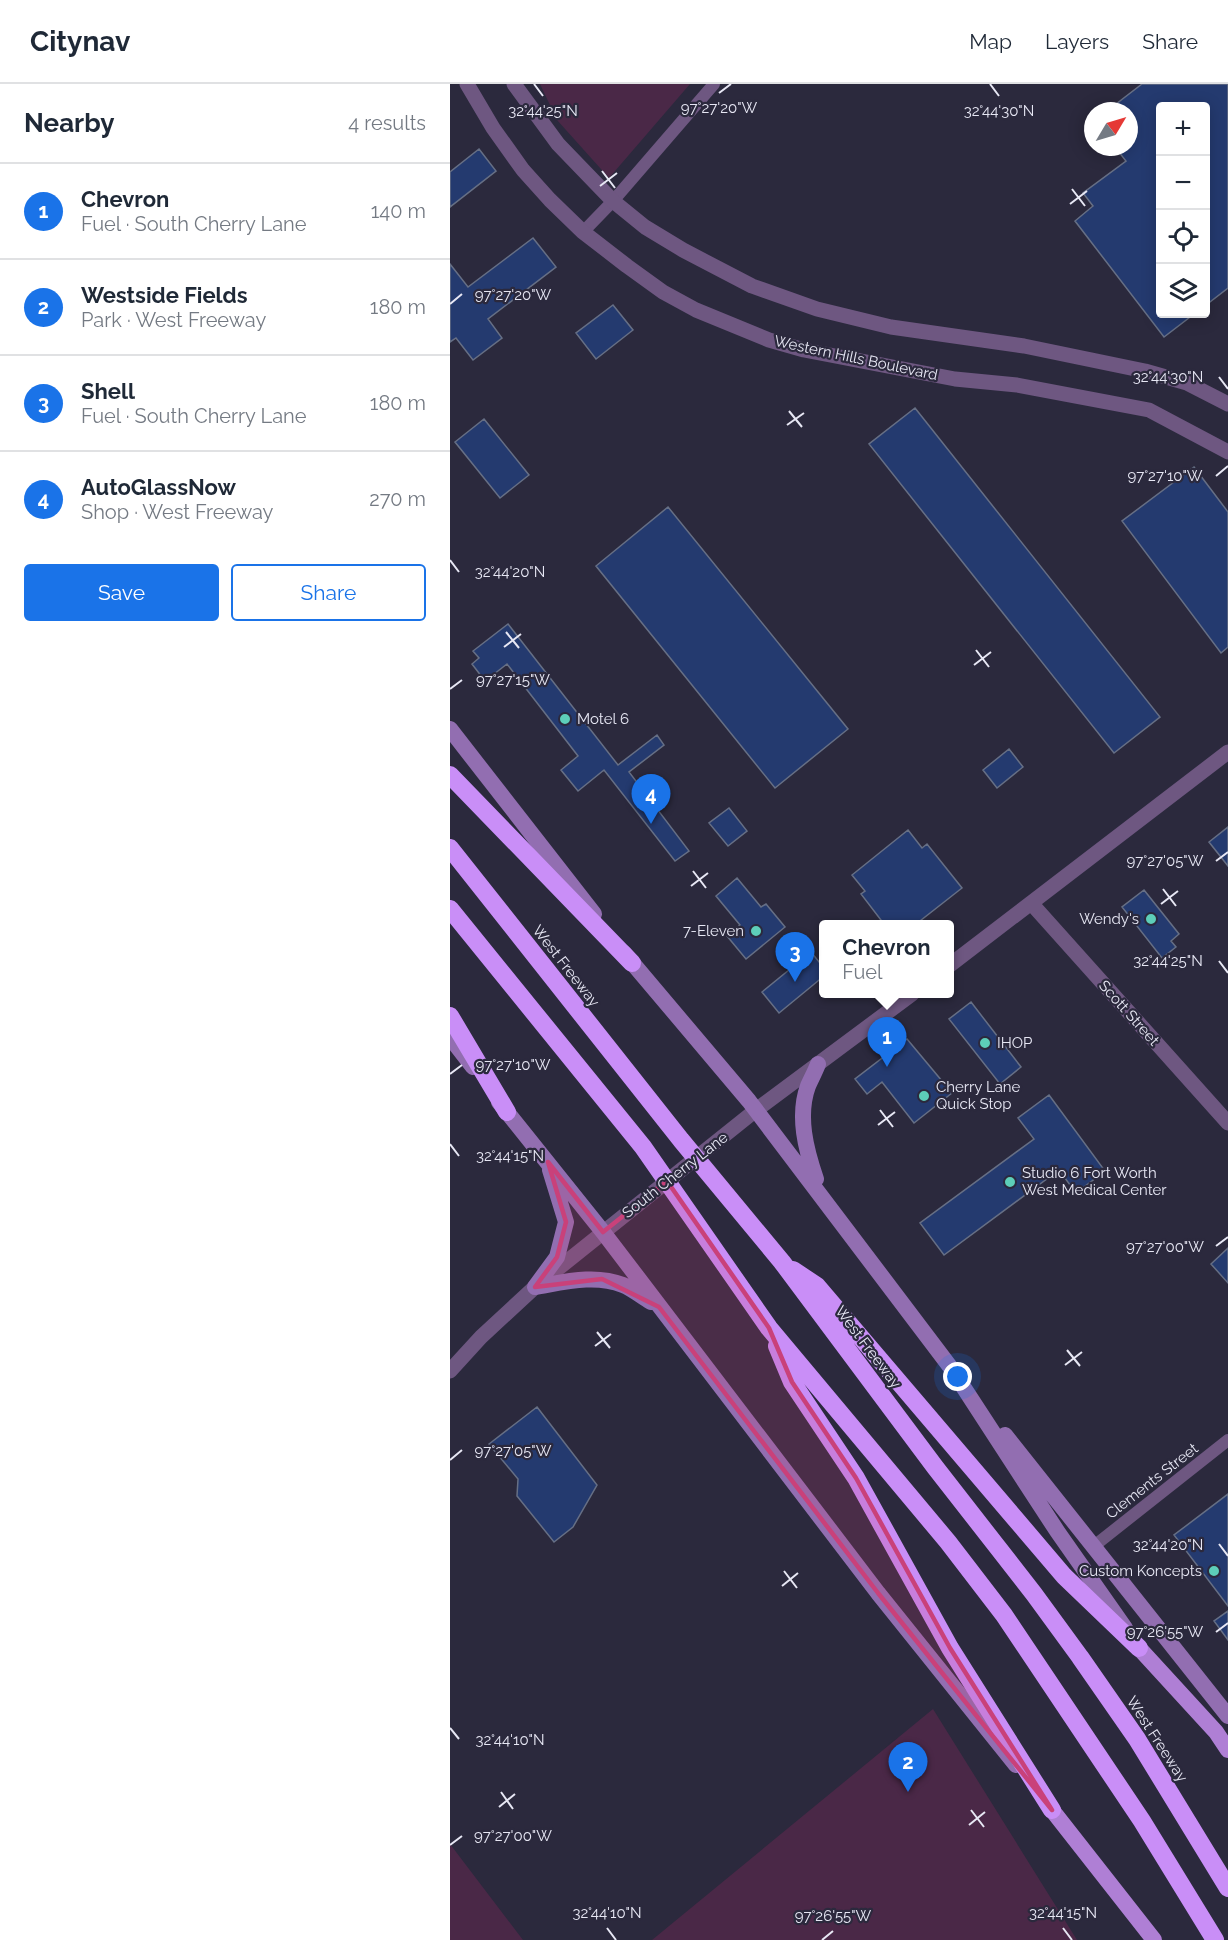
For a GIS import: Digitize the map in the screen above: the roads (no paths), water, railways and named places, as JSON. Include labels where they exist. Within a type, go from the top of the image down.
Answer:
[{"type":"highway","points":[[450,774],[632,963]]},
{"type":"highway","name":"West Freeway","points":[[450,848],[681,1140],[782,1262],[934,1467],[1034,1594],[1137,1739],[1228,1888]]},
{"type":"highway","points":[[450,909],[644,1147],[769,1328],[948,1542],[1004,1615],[1142,1821],[1215,1940]]},
{"type":"highway","points":[[450,1016],[507,1112]]},
{"type":"highway","points":[[782,1262],[817,1286],[1064,1576],[1139,1648]]},
{"type":"highway","points":[[769,1328],[792,1382],[856,1478],[950,1648],[1052,1810]]},
{"type":"main road","points":[[450,729],[632,963],[756,1110],[951,1368],[1228,1716]]},
{"type":"main road","points":[[450,1037],[603,1232],[878,1593],[1151,1937]]},
{"type":"main road","points":[[818,1064],[807,1088],[803,1114],[806,1147],[821,1194]]},
{"type":"main road","points":[[535,1287],[557,1257],[566,1222],[548,1162]]},
{"type":"main road","points":[[535,1287],[583,1279],[602,1279],[624,1286],[659,1306]]},
{"type":"main road","points":[[951,1368],[1057,1531],[1139,1648],[1216,1732],[1228,1750]]},
{"type":"street","name":"Western Hills Boulevard","points":[[467,84],[493,128],[523,170],[583,232],[663,292],[696,310],[769,340],[804,350],[955,379],[1017,385],[1149,410],[1228,452]]},
{"type":"street","points":[[514,84],[558,144],[613,201],[645,227],[752,286],[817,309],[891,327],[1024,346],[1145,371],[1187,383],[1228,404]]},
{"type":"street","points":[[583,232],[613,201],[714,84]]},
{"type":"street","points":[[954,962],[1228,752]]},
{"type":"street","name":"Scott Street","points":[[1031,903],[1228,1123]]},
{"type":"street","name":"South Cherry Lane","points":[[450,1371],[481,1337],[535,1287],[756,1110],[905,998]]},
{"type":"street","name":"Clements Street","points":[[1094,1546],[1228,1440]]},
{"type":"place","name":"Motel 6","points":[[565,719]]},
{"type":"place","name":"AutoGlassNow","points":[[651,824]]},
{"type":"place","name":"Wendy's","points":[[1151,919]]},
{"type":"place","name":"7-Eleven","points":[[756,931]]},
{"type":"place","name":"Shell","points":[[795,982]]},
{"type":"place","name":"IHOP","points":[[985,1043]]},
{"type":"place","name":"Chevron","points":[[887,1067]]},
{"type":"place","name":"Cherry Lane Quick Stop","points":[[924,1096]]},
{"type":"place","name":"Studio 6 Fort Worth West Medical Center","points":[[1010,1182]]},
{"type":"place","name":"Custom Koncepts","points":[[1214,1571]]},
{"type":"place","name":"Westside Fields","points":[[908,1792]]}]
